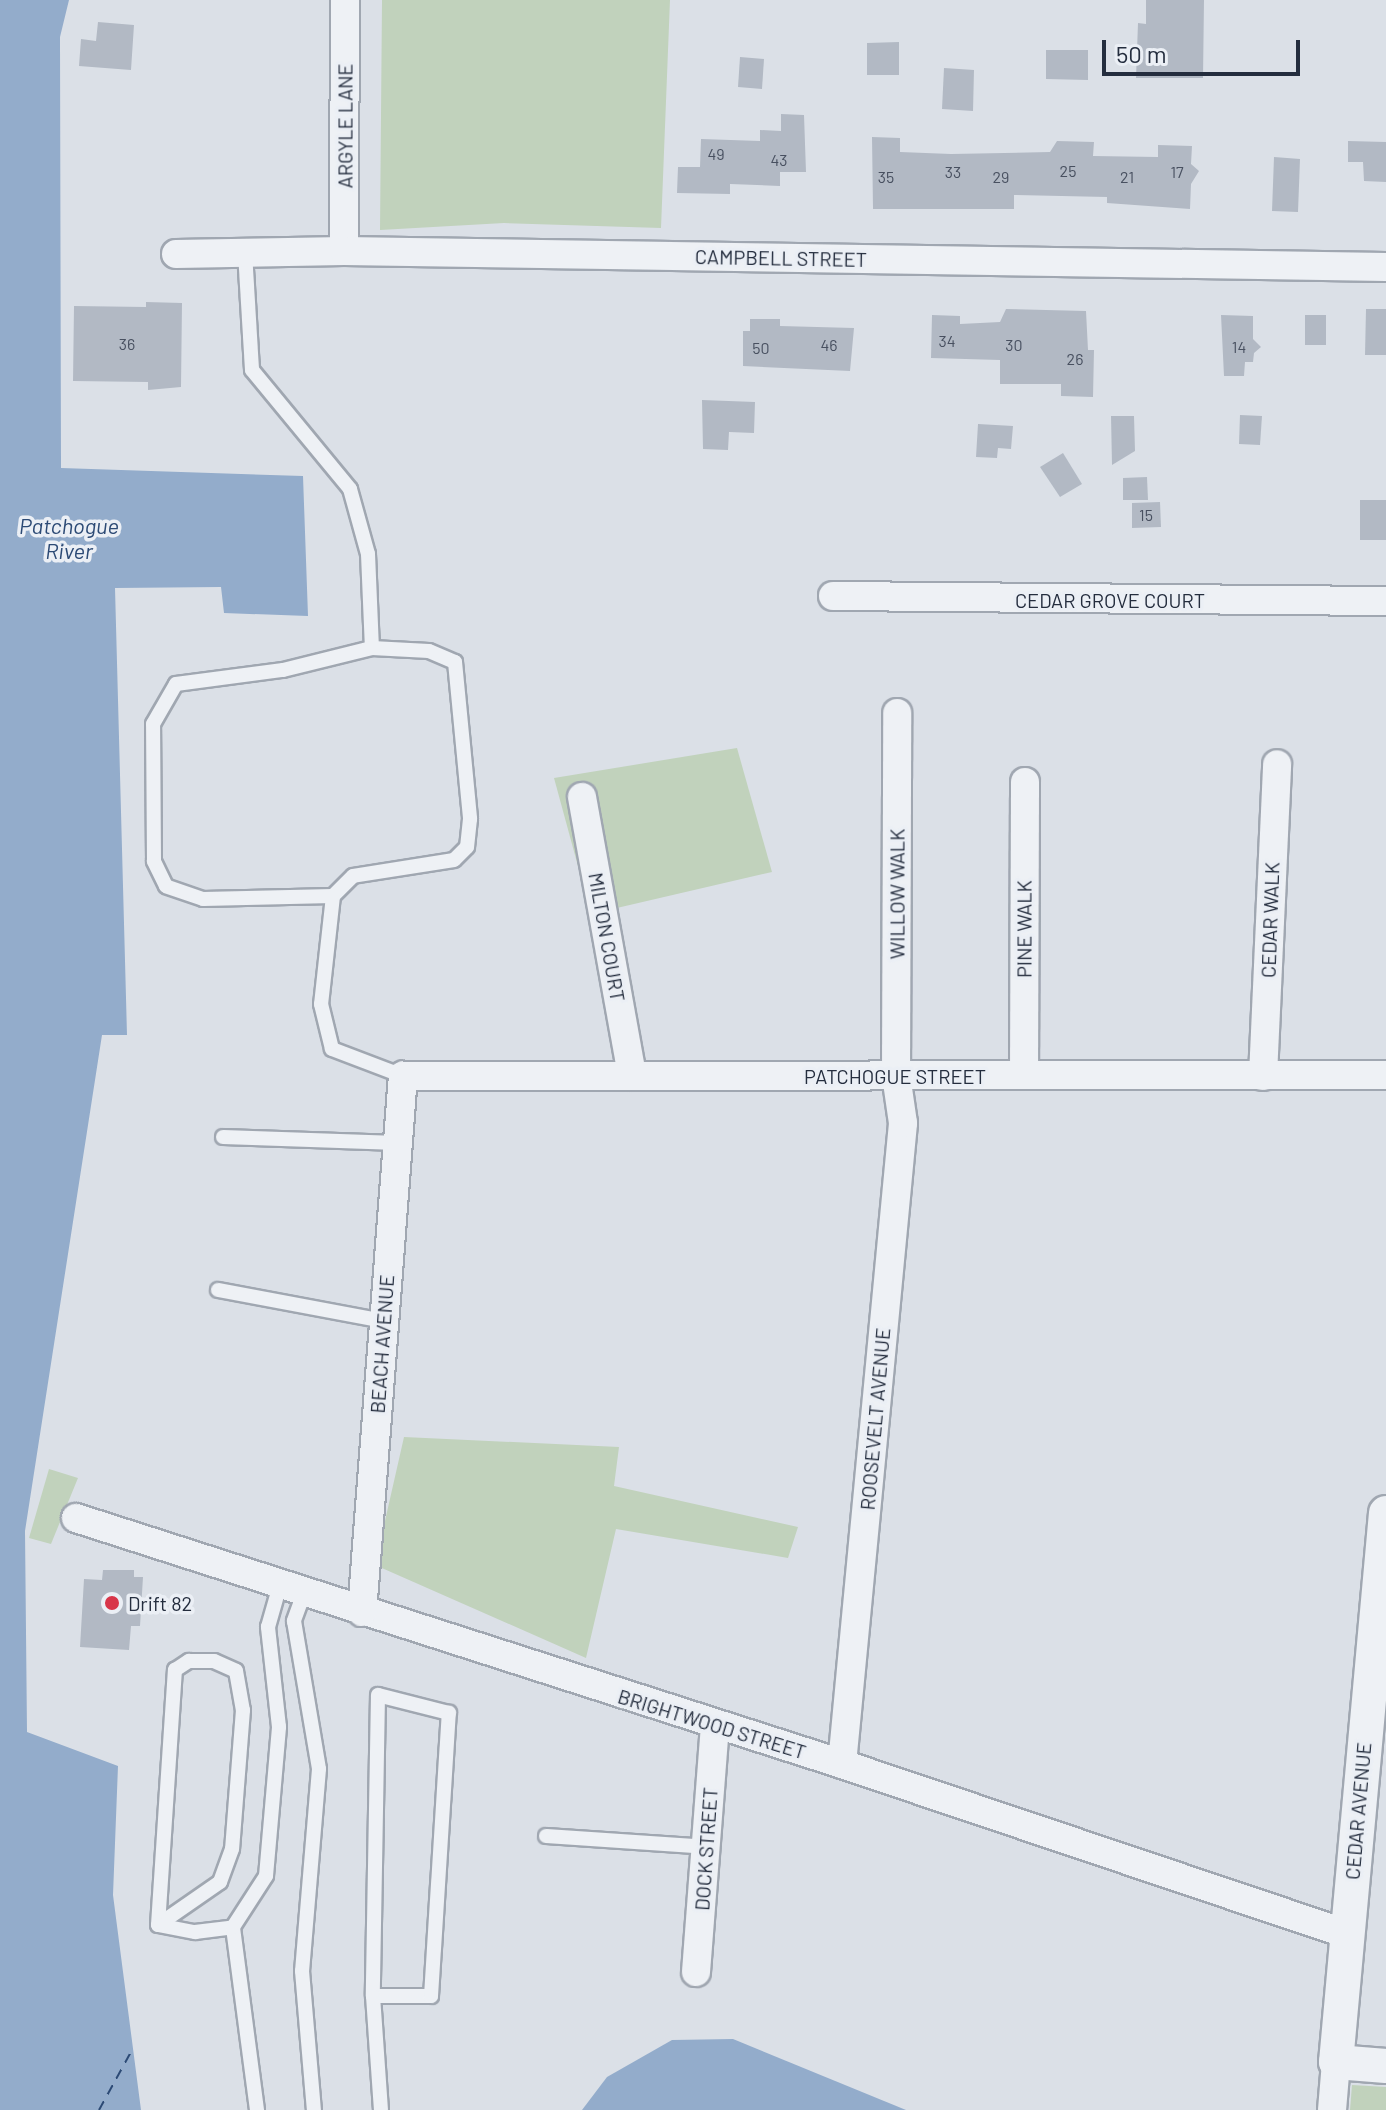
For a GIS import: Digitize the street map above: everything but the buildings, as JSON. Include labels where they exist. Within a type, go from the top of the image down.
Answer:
[{"type":"street","name":"ARGYLE LANE","points":[[344,251],[345,0]]},
{"type":"street","name":"CAMPBELL STREET","points":[[176,254],[344,251],[1386,267]]},
{"type":"street","name":"CEDAR GROVE COURT","points":[[833,596],[1386,601]]},
{"type":"street","name":"WILLOW WALK","points":[[896,1075],[897,713]]},
{"type":"street","name":"CEDAR WALK","points":[[1263,1076],[1277,764]]},
{"type":"street","name":"PINE WALK","points":[[1024,1075],[1025,782]]},
{"type":"street","name":"MILTON COURT","points":[[582,797],[632,1076]]},
{"type":"street","name":"ROOSEVELT AVENUE","points":[[842,1764],[903,1123],[896,1075]]},
{"type":"street","name":"PATCHOGUE STREET","points":[[403,1076],[1386,1075]]},
{"type":"street","name":"BEACH AVENUE","points":[[362,1612],[403,1076]]},
{"type":"street","name":"CEDAR AVENUE","points":[[1332,2110],[1386,1513]]},
{"type":"street","name":"BRIGHTWOOD STREET","points":[[76,1518],[842,1764],[1347,1934]]},
{"type":"street","name":"DOCK STREET","points":[[696,1972],[715,1725]]},
{"type":"street","points":[[1336,2062],[1386,2066]]},
{"type":"lane","points":[[245,252],[252,370],[350,489],[368,554],[372,648]]},
{"type":"lane","points":[[333,896],[203,899],[166,886],[154,861],[153,724],[176,684],[283,670],[372,648],[429,651],[455,662],[470,819],[467,847],[454,860],[353,876],[333,896],[321,1004],[332,1049],[403,1076]]},
{"type":"lane","points":[[223,1137],[398,1143]]},
{"type":"lane","points":[[218,1290],[384,1321]]},
{"type":"lane","points":[[257,2110],[233,1927],[266,1876],[279,1727],[268,1627],[292,1589]]},
{"type":"lane","points":[[292,1589],[294,1621],[319,1769],[302,1971],[314,2110]]},
{"type":"lane","points":[[189,1661],[214,1661],[236,1671],[243,1710],[232,1849],[220,1882],[158,1925],[175,1670],[189,1661]]},
{"type":"lane","points":[[373,1996],[431,1996],[449,1713],[378,1695],[373,1996],[381,2110]]},
{"type":"lane","points":[[546,1836],[706,1847]]},
{"type":"lane","points":[[158,1925],[195,1932],[233,1927]]},
{"type":"green space","points":[[382,0],[670,0],[661,228],[504,223],[380,230]]},
{"type":"green space","points":[[737,748],[772,872],[591,914],[554,778]]},
{"type":"green space","points":[[404,1437],[619,1447],[614,1486],[798,1527],[788,1558],[616,1529],[586,1658],[375,1565]]},
{"type":"green space","points":[[49,1469],[78,1478],[51,1544],[29,1538]]},
{"type":"green space","points":[[1352,2085],[1386,2087],[1386,2110],[1350,2110]]},
{"type":"water","name":"Patchogue River","points":[[0,0],[69,0],[60,37],[61,468],[303,476],[308,616],[224,613],[221,587],[115,588],[127,1035],[102,1035],[25,1531],[27,1732],[118,1766],[113,1895],[141,2110],[0,2110]]},
{"type":"water","points":[[733,2039],[906,2110],[582,2110],[607,2077],[672,2040]]},
{"type":"ferry route","points":[[99,2110],[132,2050]]},
{"type":"place","name":"Drift 82","points":[[112,1603]]}]
